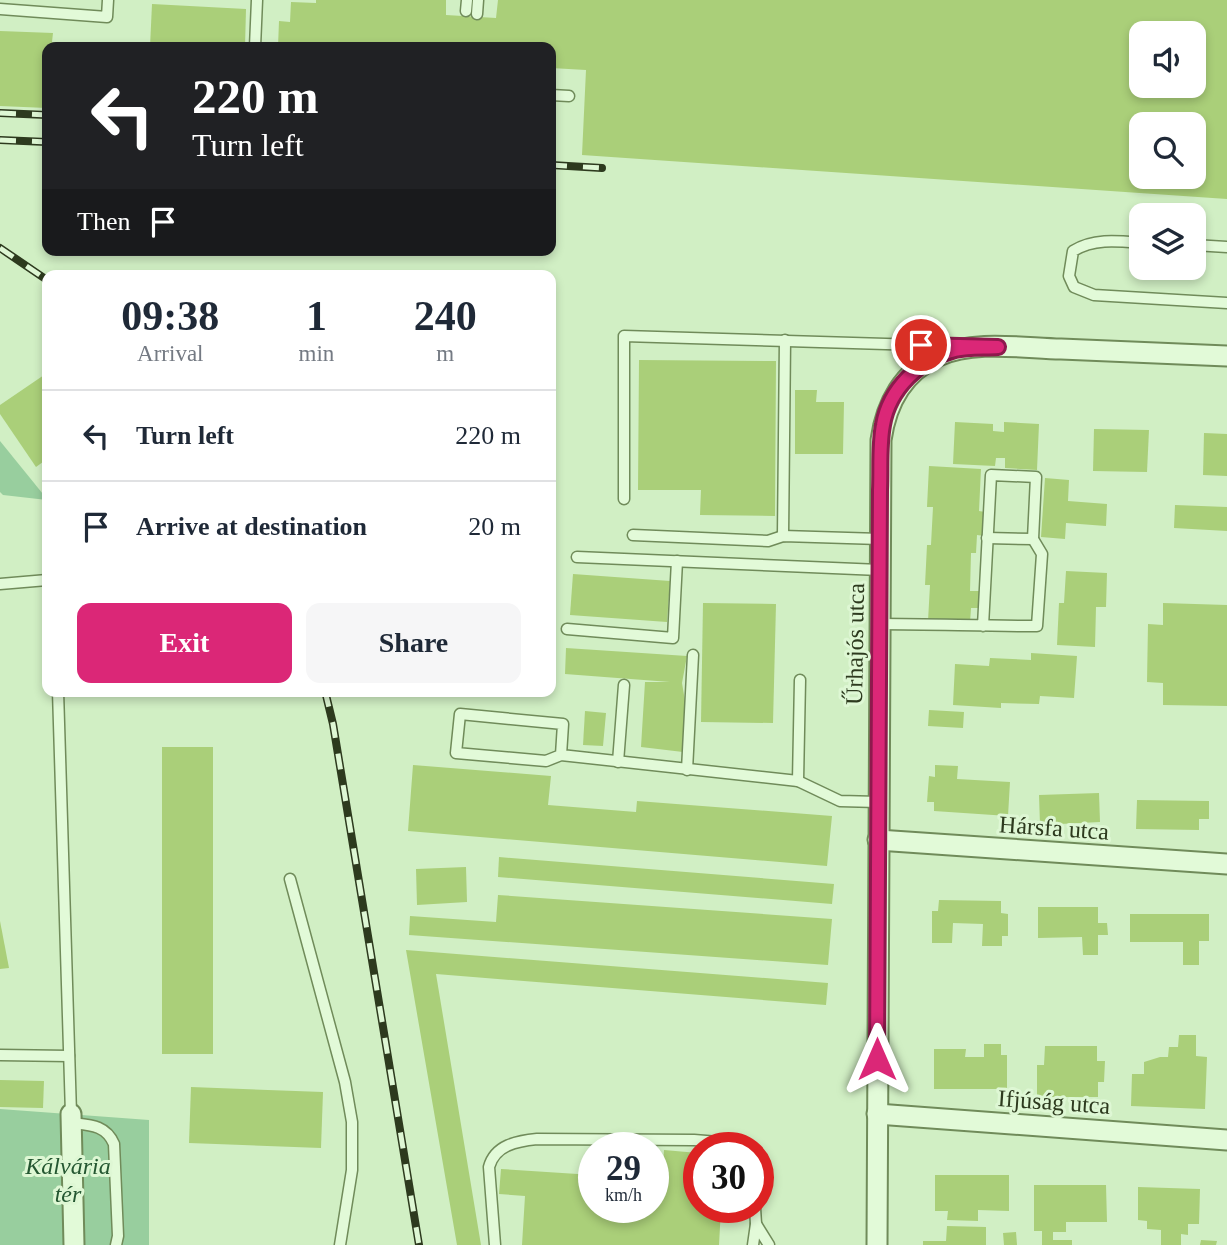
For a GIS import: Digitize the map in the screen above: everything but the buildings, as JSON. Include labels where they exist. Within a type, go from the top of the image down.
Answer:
[{"type":"street","name":"Űrhajós utca","points":[[877,1245],[881,440],[889,405],[912,374],[925,362],[957,349],[998,347],[1227,356]]},
{"type":"street","name":"Hársfa utca","points":[[878,840],[1227,864]]},
{"type":"street","name":"Ifjúság utca","points":[[877,1114],[1227,1140]]},
{"type":"street","points":[[71,1119],[74,1245]]},
{"type":"lane","points":[[0,9],[107,17],[108,0]]},
{"type":"lane","points":[[255,42],[257,0]]},
{"type":"lane","points":[[477,14],[478,0]]},
{"type":"lane","points":[[556,95],[569,96]]},
{"type":"lane","points":[[1129,243],[1097,242],[1083,245],[1073,251],[1069,276],[1074,287],[1094,295],[1227,303]]},
{"type":"lane","points":[[1206,246],[1227,247]]},
{"type":"lane","points":[[624,499],[624,336],[998,347]]},
{"type":"lane","points":[[783,537],[785,341]]},
{"type":"lane","points":[[880,624],[983,626],[1037,626],[1042,554],[1033,539],[1036,477],[991,475],[983,626]]},
{"type":"lane","points":[[634,535],[768,541],[783,537],[880,539]]},
{"type":"lane","points":[[988,538],[1033,539]]},
{"type":"lane","points":[[577,557],[880,570]]},
{"type":"lane","points":[[567,629],[673,638],[677,561]]},
{"type":"lane","points":[[852,579],[859,569]]},
{"type":"lane","points":[[0,584],[42,580]]},
{"type":"lane","points":[[687,769],[693,655]]},
{"type":"lane","points":[[798,781],[800,680]]},
{"type":"lane","points":[[618,762],[624,685]]},
{"type":"lane","points":[[58,697],[71,1119],[100,1128],[111,1137],[114,1144],[118,1237],[116,1245]]},
{"type":"lane","points":[[561,755],[564,723],[460,714],[456,753],[546,761],[561,755],[798,781],[840,801],[878,802]]},
{"type":"lane","points":[[290,879],[345,1082],[352,1122],[352,1170],[340,1245]]},
{"type":"lane","points":[[0,1055],[69,1056]]},
{"type":"lane","points":[[495,1245],[489,1167],[491,1160],[507,1145],[520,1140],[537,1139],[683,1140]]},
{"type":"lane","points":[[753,1245],[756,1224]]},
{"type":"lane","points":[[756,1224],[769,1245]]},
{"type":"green space","points":[[0,441],[42,493],[42,499],[3,495],[0,492]]},
{"type":"green space","name":"Kálvária tér","points":[[0,1109],[149,1120],[149,1245],[0,1245]]},
{"type":"railway","points":[[0,113],[42,115]]},
{"type":"railway","points":[[0,140],[42,142]]},
{"type":"railway","points":[[556,165],[602,168]]},
{"type":"railway","points":[[0,248],[42,277]]},
{"type":"railway","points":[[326,697],[419,1245]]},
{"type":"route","points":[[877,1059],[880,490],[883,422],[899,389],[925,362],[957,349],[998,347],[921,345]]}]
